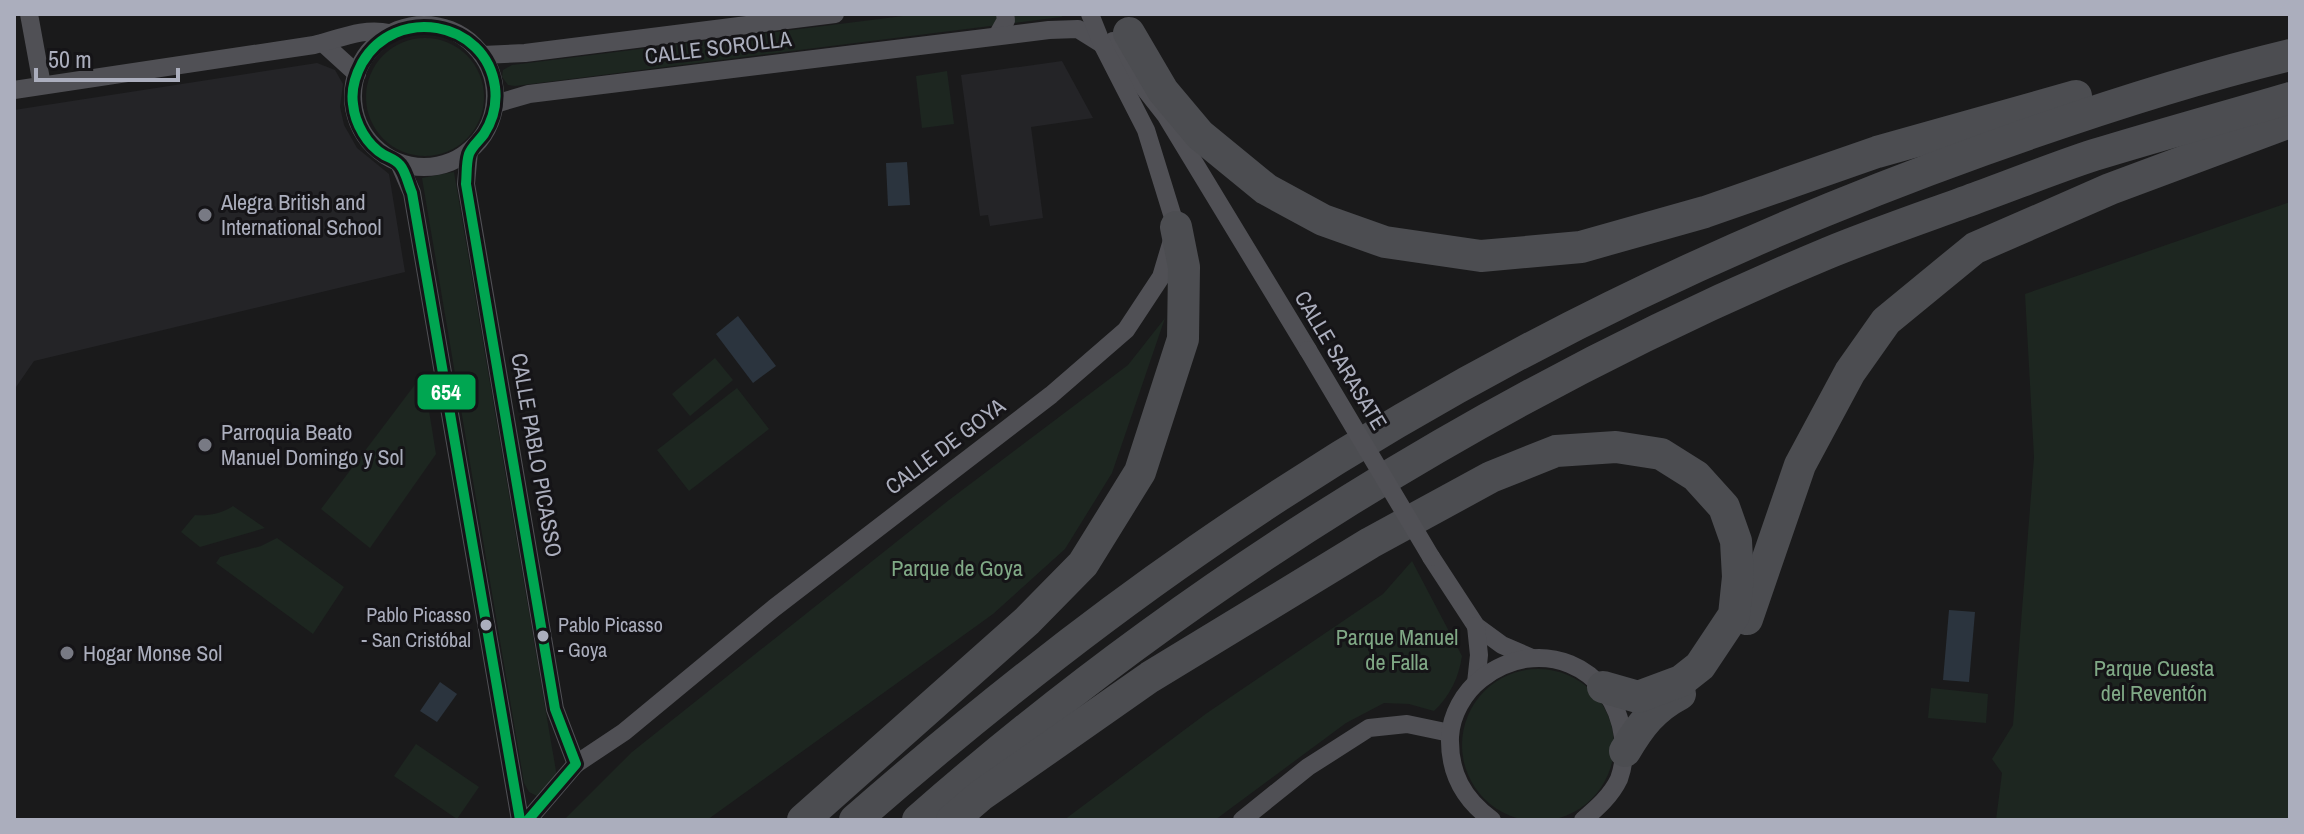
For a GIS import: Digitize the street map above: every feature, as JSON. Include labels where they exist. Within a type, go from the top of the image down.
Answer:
[{"type":"highway","points":[[1118,30],[1200,135],[1266,189],[1323,220],[1385,242],[1481,256],[1581,247],[1705,212],[1877,152],[2110,86],[2279,58]]},
{"type":"highway","points":[[855,820],[950,737],[1032,672],[1200,548],[1433,402],[1544,341],[1718,256],[1921,172],[2073,117],[2279,58]]},
{"type":"highway","points":[[918,820],[969,775],[1090,679],[1222,583],[1351,499],[1557,382],[1733,295],[1831,252],[2092,156],[2290,98]]},
{"type":"highway","points":[[1625,751],[1642,723],[1660,704],[1689,689],[1708,673],[1746,623],[1800,465],[1843,384],[1886,321],[1975,248],[2110,189],[2290,122]]},
{"type":"highway","points":[[803,820],[1027,621],[1083,564],[1140,472],[1183,339],[1184,267],[1176,227]]},
{"type":"highway","points":[[952,820],[980,796],[1150,677],[1370,543],[1491,477],[1556,451],[1616,447],[1661,454],[1696,476],[1724,507],[1736,541],[1738,577],[1734,615],[1700,666],[1681,681],[1638,697],[1603,687]]},
{"type":"street","points":[[29,14],[42,85]]},
{"type":"street","name":"CALLE SOROLLA","points":[[482,55],[525,53],[835,14]]},
{"type":"street","points":[[997,36],[1006,20],[1005,14]]},
{"type":"street","points":[[1090,14],[1118,30],[1176,227]]},
{"type":"street","name":"CALLE SARASATE","points":[[1102,14],[1112,39],[1133,74],[1166,116]]},
{"type":"street","points":[[421,19],[459,35],[482,55],[494,84],[495,104],[482,138],[469,151],[447,163],[423,167],[399,163],[377,151],[362,132],[353,109],[353,84],[361,61],[389,33],[421,19]]},
{"type":"street","name":"CALLE SOROLLA","points":[[495,104],[529,94],[997,36],[1078,29],[1118,30]]},
{"type":"street","name":"CALLE SARASATE","points":[[1118,30],[1166,116],[1431,557],[1476,626],[1502,645],[1532,658]]},
{"type":"street","points":[[14,90],[323,43],[360,32],[389,33]]},
{"type":"street","points":[[323,43],[357,74]]},
{"type":"street","name":"CALLE PABLO PICASSO","points":[[469,151],[466,184],[555,709],[576,764]]},
{"type":"street","points":[[399,163],[412,193],[520,820]]},
{"type":"street","name":"CALLE DE GOYA","points":[[528,820],[576,764],[624,732],[774,608],[1051,395],[1126,330],[1161,277],[1176,227]]},
{"type":"street","points":[[1476,626],[1479,655],[1476,683]]},
{"type":"street","points":[[1492,820],[1474,807],[1458,784],[1450,759],[1450,733],[1455,714],[1476,683],[1512,661],[1532,658],[1571,664],[1589,674],[1603,687],[1621,717],[1625,751],[1607,811],[1583,820]]},
{"type":"street","points":[[1242,820],[1308,767],[1369,728],[1407,724],[1450,733]]},
{"type":"shaded area","points":[[1062,61],[1093,118],[1031,127],[1043,218],[990,226],[988,215],[980,216],[961,75]]},
{"type":"shaded area","name":"Alegra British and International School","points":[[317,63],[335,70],[343,84],[340,107],[344,125],[357,148],[389,174],[405,272],[34,361],[14,390],[14,110]]},
{"type":"shaded area","points":[[907,162],[910,205],[888,206],[886,163]]},
{"type":"shaded area","points":[[738,316],[776,366],[753,383],[716,334]]},
{"type":"shaded area","points":[[1949,610],[1975,612],[1969,682],[1943,680]]},
{"type":"shaded area","points":[[440,682],[457,694],[437,722],[420,711]]},
{"type":"green space","points":[[919,14],[1067,14],[515,86],[508,85],[502,77],[503,70],[512,65]]},
{"type":"green space","points":[[425,38],[448,42],[467,55],[480,74],[484,97],[480,120],[467,139],[448,152],[425,156],[402,152],[383,139],[370,120],[366,97],[370,74],[383,55],[402,42]]},
{"type":"green space","points":[[947,71],[954,124],[922,128],[916,76]]},
{"type":"green space","points":[[454,172],[557,777],[539,797],[529,792],[524,783],[422,178]]},
{"type":"green space","name":"Parque Cuesta del Reventón","points":[[2290,202],[2290,820],[1996,820],[2002,773],[1992,759],[2013,725],[2034,457],[2025,294]]},
{"type":"green space","name":"Parque de Goya","points":[[1165,318],[1112,473],[1065,549],[993,614],[707,820],[564,820],[632,752],[949,500],[1128,365]]},
{"type":"green space","points":[[715,358],[733,380],[690,416],[672,394]]},
{"type":"green space","points":[[423,374],[436,454],[370,548],[321,509]]},
{"type":"green space","points":[[737,388],[769,429],[689,491],[657,450]]},
{"type":"green space","points":[[233,506],[265,528],[200,547],[181,532],[195,515],[215,514]]},
{"type":"green space","points":[[277,538],[344,587],[313,634],[216,563],[220,557],[261,546]]},
{"type":"green space","name":"Parque Manuel de Falla","points":[[1412,561],[1462,656],[1453,686],[1434,711],[1409,704],[1384,703],[1346,723],[1215,820],[1064,820],[1207,713],[1383,594]]},
{"type":"green space","points":[[1538,669],[1567,675],[1592,691],[1608,716],[1614,745],[1608,774],[1592,799],[1567,815],[1538,821],[1509,815],[1484,799],[1468,774],[1462,745],[1468,716],[1484,691],[1509,675]]},
{"type":"green space","points":[[1931,688],[1988,694],[1986,723],[1928,718]]},
{"type":"green space","points":[[416,744],[479,787],[457,819],[394,776]]},
{"type":"transit line","name":"654","points":[[520,820],[412,193],[400,165],[372,146],[363,133],[353,104],[353,88],[362,63],[377,45],[395,33],[416,27],[438,28],[458,35],[475,47],[488,64],[495,87],[492,117],[469,154],[466,184],[555,709],[576,764],[528,820]]},
{"type":"place","name":"Alegra British and International School","points":[[205,215]]},
{"type":"place","name":"Parroquia Beato Manuel Domingo y Sol","points":[[205,445]]},
{"type":"place","name":"Pablo Picasso - San Cristóbal","points":[[486,625]]},
{"type":"place","name":"Pablo Picasso - Goya","points":[[543,636]]},
{"type":"place","name":"Hogar Monse Sol","points":[[67,653]]}]
